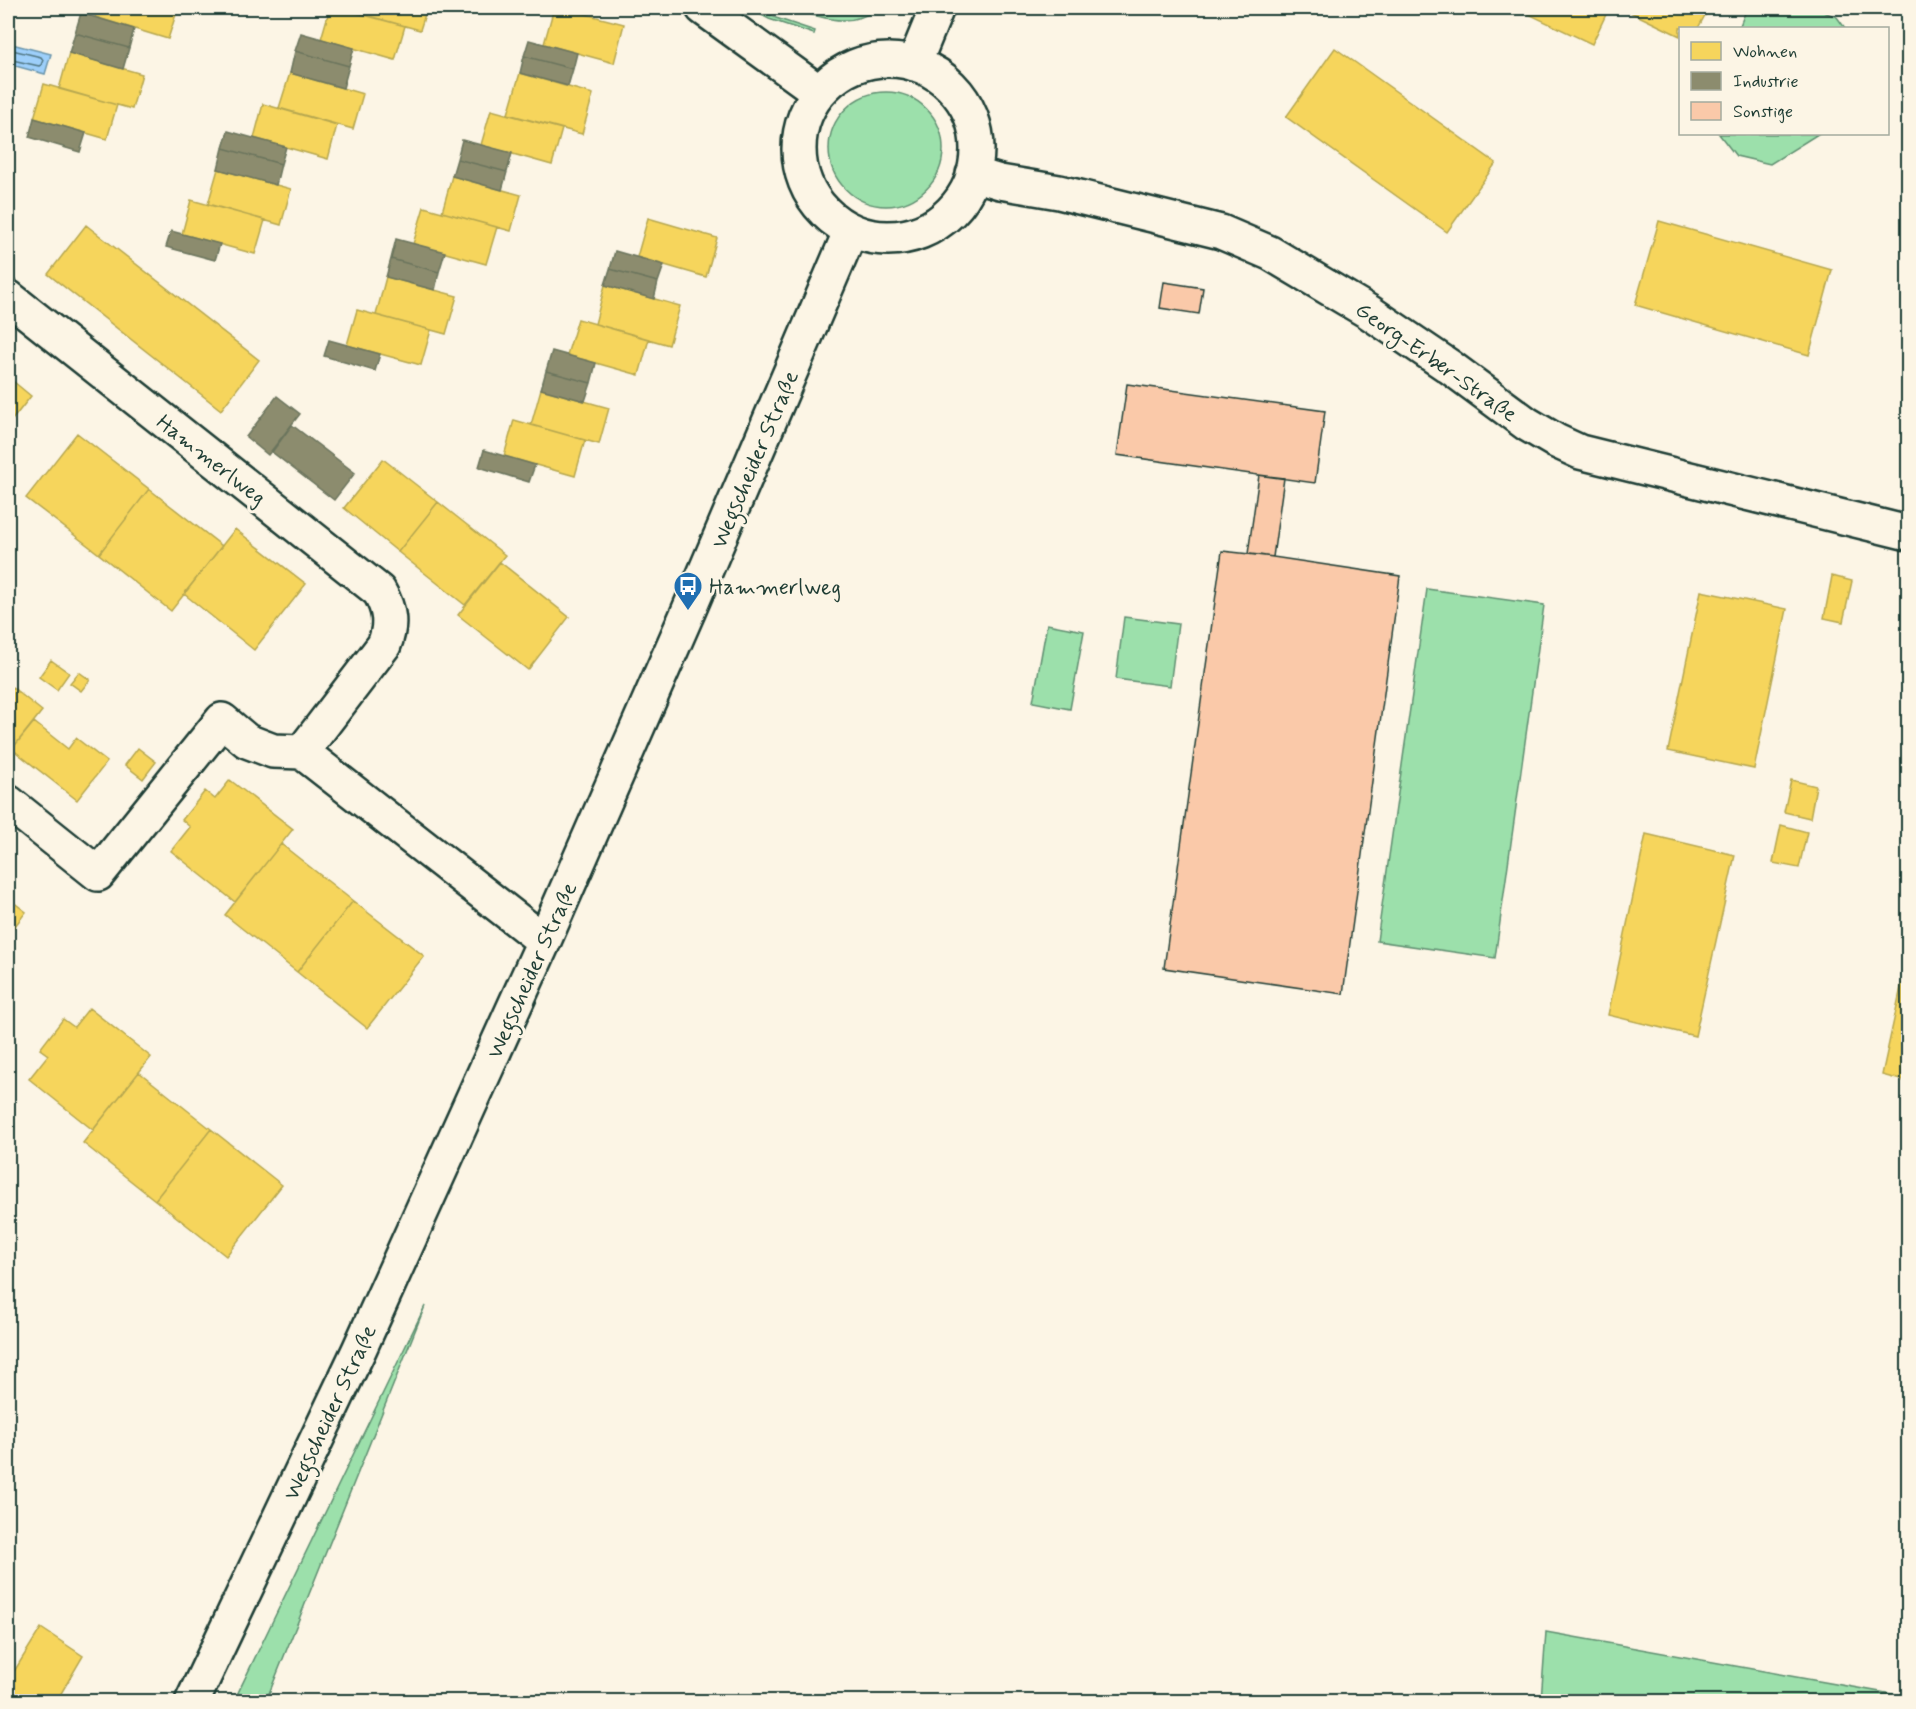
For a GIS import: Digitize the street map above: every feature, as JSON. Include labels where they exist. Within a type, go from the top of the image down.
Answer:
[{"type":"street","points":[[703,8],[819,92]]},
{"type":"street","points":[[914,64],[937,8]]},
{"type":"street","points":[[875,60],[895,60],[914,64],[938,75],[956,91],[969,113],[977,151],[973,174],[964,195],[950,213],[931,226],[906,236],[870,237],[851,230],[832,219],[817,203],[805,182],[798,157],[800,130],[808,108],[819,92],[836,75],[857,64],[875,60]]},
{"type":"street","name":"Georg-Erber-Straße","points":[[973,174],[1199,226],[1221,232],[1270,253],[1370,312],[1527,424],[1580,452],[1908,533]]},
{"type":"street","name":"Wegscheider Straße","points":[[192,1701],[359,1350],[544,942],[851,230]]},
{"type":"street","name":"Hammerlweg","points":[[8,297],[379,591],[390,616],[389,632],[384,645],[302,752]]},
{"type":"street","points":[[8,802],[98,874],[222,720],[247,741],[273,751],[302,752],[544,942]]},
{"type":"green space","points":[[749,8],[756,8],[776,18],[815,31],[814,34],[769,19]]},
{"type":"green space","points":[[789,8],[813,10],[879,8],[856,19],[835,20]]},
{"type":"green space","points":[[1747,8],[1814,8],[1837,17],[1844,27],[1739,27]]},
{"type":"green space","points":[[886,92],[908,97],[926,109],[938,127],[943,149],[938,171],[926,189],[908,201],[886,206],[864,201],[846,189],[834,171],[829,149],[834,127],[846,109],[864,97]]},
{"type":"green space","points":[[1720,135],[1816,135],[1770,164],[1736,156]]},
{"type":"green space","points":[[1427,589],[1544,605],[1495,958],[1377,941]]},
{"type":"green space","points":[[1124,617],[1178,624],[1170,686],[1116,679]]},
{"type":"green space","points":[[1047,624],[1084,631],[1070,709],[1033,702]]},
{"type":"green space","points":[[425,1306],[266,1701],[234,1701]]},
{"type":"green space","points":[[1546,1632],[1908,1697],[1908,1701],[1541,1701]]},
{"type":"water","points":[[8,43],[51,54],[45,74],[8,64]]},
{"type":"building: Wohnen","points":[[98,8],[178,8],[168,39],[95,17]]},
{"type":"building: Wohnen","points":[[330,8],[338,8],[405,26],[395,60],[321,39]]},
{"type":"building: Wohnen","points":[[347,8],[427,8],[420,30],[347,10]]},
{"type":"building: Wohnen","points":[[554,8],[624,24],[614,63],[544,44]]},
{"type":"building: Wohnen","points":[[1516,8],[1609,8],[1592,44]]},
{"type":"building: Wohnen","points":[[1622,8],[1709,8],[1699,27],[1679,27],[1679,36]]},
{"type":"building: Wohnen","points":[[1335,48],[1496,163],[1447,232],[1286,117]]},
{"type":"building: Wohnen","points":[[69,53],[142,74],[132,109],[59,89]]},
{"type":"building: Wohnen","points":[[290,73],[363,94],[353,129],[279,108]]},
{"type":"building: Wohnen","points":[[520,73],[593,94],[582,134],[508,114]]},
{"type":"building: Wohnen","points":[[44,84],[117,105],[107,139],[34,118]]},
{"type":"building: Wohnen","points":[[263,104],[337,125],[328,159],[254,138]]},
{"type":"building: Wohnen","points":[[491,110],[562,129],[552,165],[481,145]]},
{"type":"building: Wohnen","points":[[1908,112],[1908,136],[1902,134]]},
{"type":"building: Wohnen","points":[[218,169],[291,189],[281,225],[208,204]]},
{"type":"building: Wohnen","points":[[452,176],[521,195],[511,231],[442,212]]},
{"type":"building: Wohnen","points":[[191,200],[265,220],[255,254],[182,234]]},
{"type":"building: Wohnen","points":[[424,207],[497,227],[486,264],[413,244]]},
{"type":"building: Wohnen","points":[[648,218],[717,238],[706,277],[637,257]]},
{"type":"building: Wohnen","points":[[1659,221],[1832,270],[1809,355],[1635,305]]},
{"type":"building: Wohnen","points":[[86,225],[259,360],[221,410],[48,274]]},
{"type":"building: Wohnen","points":[[386,277],[457,296],[446,334],[376,315]]},
{"type":"building: Wohnen","points":[[605,285],[680,306],[669,345],[595,324]]},
{"type":"building: Wohnen","points":[[357,310],[431,330],[421,365],[347,345]]},
{"type":"building: Wohnen","points":[[578,319],[649,339],[639,375],[567,355]]},
{"type":"building: Wohnen","points":[[8,377],[31,396],[8,425]]},
{"type":"building: Wohnen","points":[[541,389],[609,408],[599,444],[531,425]]},
{"type":"building: Wohnen","points":[[514,420],[585,440],[575,476],[504,456]]},
{"type":"building: Wohnen","points":[[77,433],[149,489],[99,554],[26,498]]},
{"type":"building: Wohnen","points":[[383,459],[438,502],[398,552],[344,508]]},
{"type":"building: Wohnen","points":[[149,489],[222,546],[171,611],[99,554]]},
{"type":"building: Wohnen","points":[[438,502],[505,555],[465,605],[398,552]]},
{"type":"building: Wohnen","points":[[235,529],[306,584],[254,650],[184,594]]},
{"type":"building: Wohnen","points":[[500,562],[569,617],[528,670],[458,615]]},
{"type":"building: Wohnen","points":[[1832,576],[1852,581],[1843,622],[1824,618]]},
{"type":"building: Wohnen","points":[[1701,591],[1787,609],[1754,769],[1668,751]]},
{"type":"building: Wohnen","points":[[51,660],[69,673],[57,690],[39,677]]},
{"type":"building: Wohnen","points":[[79,672],[90,680],[81,691],[70,683]]},
{"type":"building: Wohnen","points":[[12,687],[42,711],[12,749],[8,745],[8,693]]},
{"type":"building: Wohnen","points":[[34,722],[68,749],[76,738],[107,762],[77,800],[12,749]]},
{"type":"building: Wohnen","points":[[138,748],[156,762],[143,779],[125,765]]},
{"type":"building: Wohnen","points":[[230,780],[293,829],[235,902],[171,851],[190,827],[182,820],[205,791],[215,799]]},
{"type":"building: Wohnen","points":[[1791,780],[1816,786],[1810,818],[1784,812]]},
{"type":"building: Wohnen","points":[[1781,825],[1807,832],[1799,868],[1773,863]]},
{"type":"building: Wohnen","points":[[1646,834],[1735,855],[1695,1036],[1608,1015]]},
{"type":"building: Wohnen","points":[[281,844],[353,901],[297,972],[225,915]]},
{"type":"building: Wohnen","points":[[8,898],[26,912],[8,935]]},
{"type":"building: Wohnen","points":[[353,901],[424,956],[367,1028],[297,972]]},
{"type":"building: Wohnen","points":[[1908,955],[1908,1082],[1882,1075]]},
{"type":"building: Wohnen","points":[[89,1008],[151,1057],[93,1130],[29,1079],[48,1055],[40,1049],[63,1019],[74,1027]]},
{"type":"building: Wohnen","points":[[139,1072],[211,1129],[155,1200],[83,1143]]},
{"type":"building: Wohnen","points":[[211,1129],[282,1185],[226,1256],[155,1200]]},
{"type":"building: Wohnen","points":[[41,1628],[83,1656],[56,1702],[8,1702],[8,1681]]},
{"type":"building: Industrie","points":[[81,13],[134,29],[129,48],[75,33]]},
{"type":"building: Industrie","points":[[75,33],[129,48],[123,69],[69,53]]},
{"type":"building: Industrie","points":[[301,33],[354,48],[349,66],[295,51]]},
{"type":"building: Industrie","points":[[529,40],[577,53],[573,69],[524,56]]},
{"type":"building: Industrie","points":[[295,51],[349,66],[343,88],[290,73]]},
{"type":"building: Industrie","points":[[524,56],[573,69],[568,86],[520,73]]},
{"type":"building: Industrie","points":[[34,118],[86,133],[80,152],[29,137]]},
{"type":"building: Industrie","points":[[228,131],[286,147],[281,164],[223,148]]},
{"type":"building: Industrie","points":[[462,140],[512,153],[507,172],[457,159]]},
{"type":"building: Industrie","points":[[223,148],[281,164],[276,185],[218,169]]},
{"type":"building: Industrie","points":[[457,159],[507,172],[502,190],[452,176]]},
{"type":"building: Industrie","points":[[171,231],[220,244],[215,260],[166,247]]},
{"type":"building: Industrie","points":[[396,239],[445,252],[439,272],[391,259]]},
{"type":"building: Industrie","points":[[615,251],[664,265],[658,282],[610,269]]},
{"type":"building: Industrie","points":[[391,259],[439,272],[435,290],[386,277]]},
{"type":"building: Industrie","points":[[610,269],[658,282],[654,299],[605,285]]},
{"type":"building: Industrie","points":[[329,340],[380,354],[375,371],[324,356]]},
{"type":"building: Industrie","points":[[552,351],[596,363],[591,383],[546,371]]},
{"type":"building: Industrie","points":[[546,371],[591,383],[585,401],[541,389]]},
{"type":"building: Industrie","points":[[277,396],[300,414],[268,455],[246,437]]},
{"type":"building: Industrie","points":[[292,425],[355,473],[334,500],[272,452]]},
{"type":"building: Industrie","points":[[484,450],[535,465],[529,482],[479,467]]},
{"type":"building: Sonstige","points":[[1164,282],[1203,288],[1199,314],[1160,308]]},
{"type":"building: Sonstige","points":[[1127,384],[1325,411],[1315,483],[1117,455]]},
{"type":"building: Sonstige","points":[[1259,475],[1284,478],[1273,557],[1248,554]]},
{"type":"building: Sonstige","points":[[1222,551],[1400,576],[1343,994],[1164,968]]},
{"type":"place","name":"Hammerlweg","points":[[688,612]]}]
